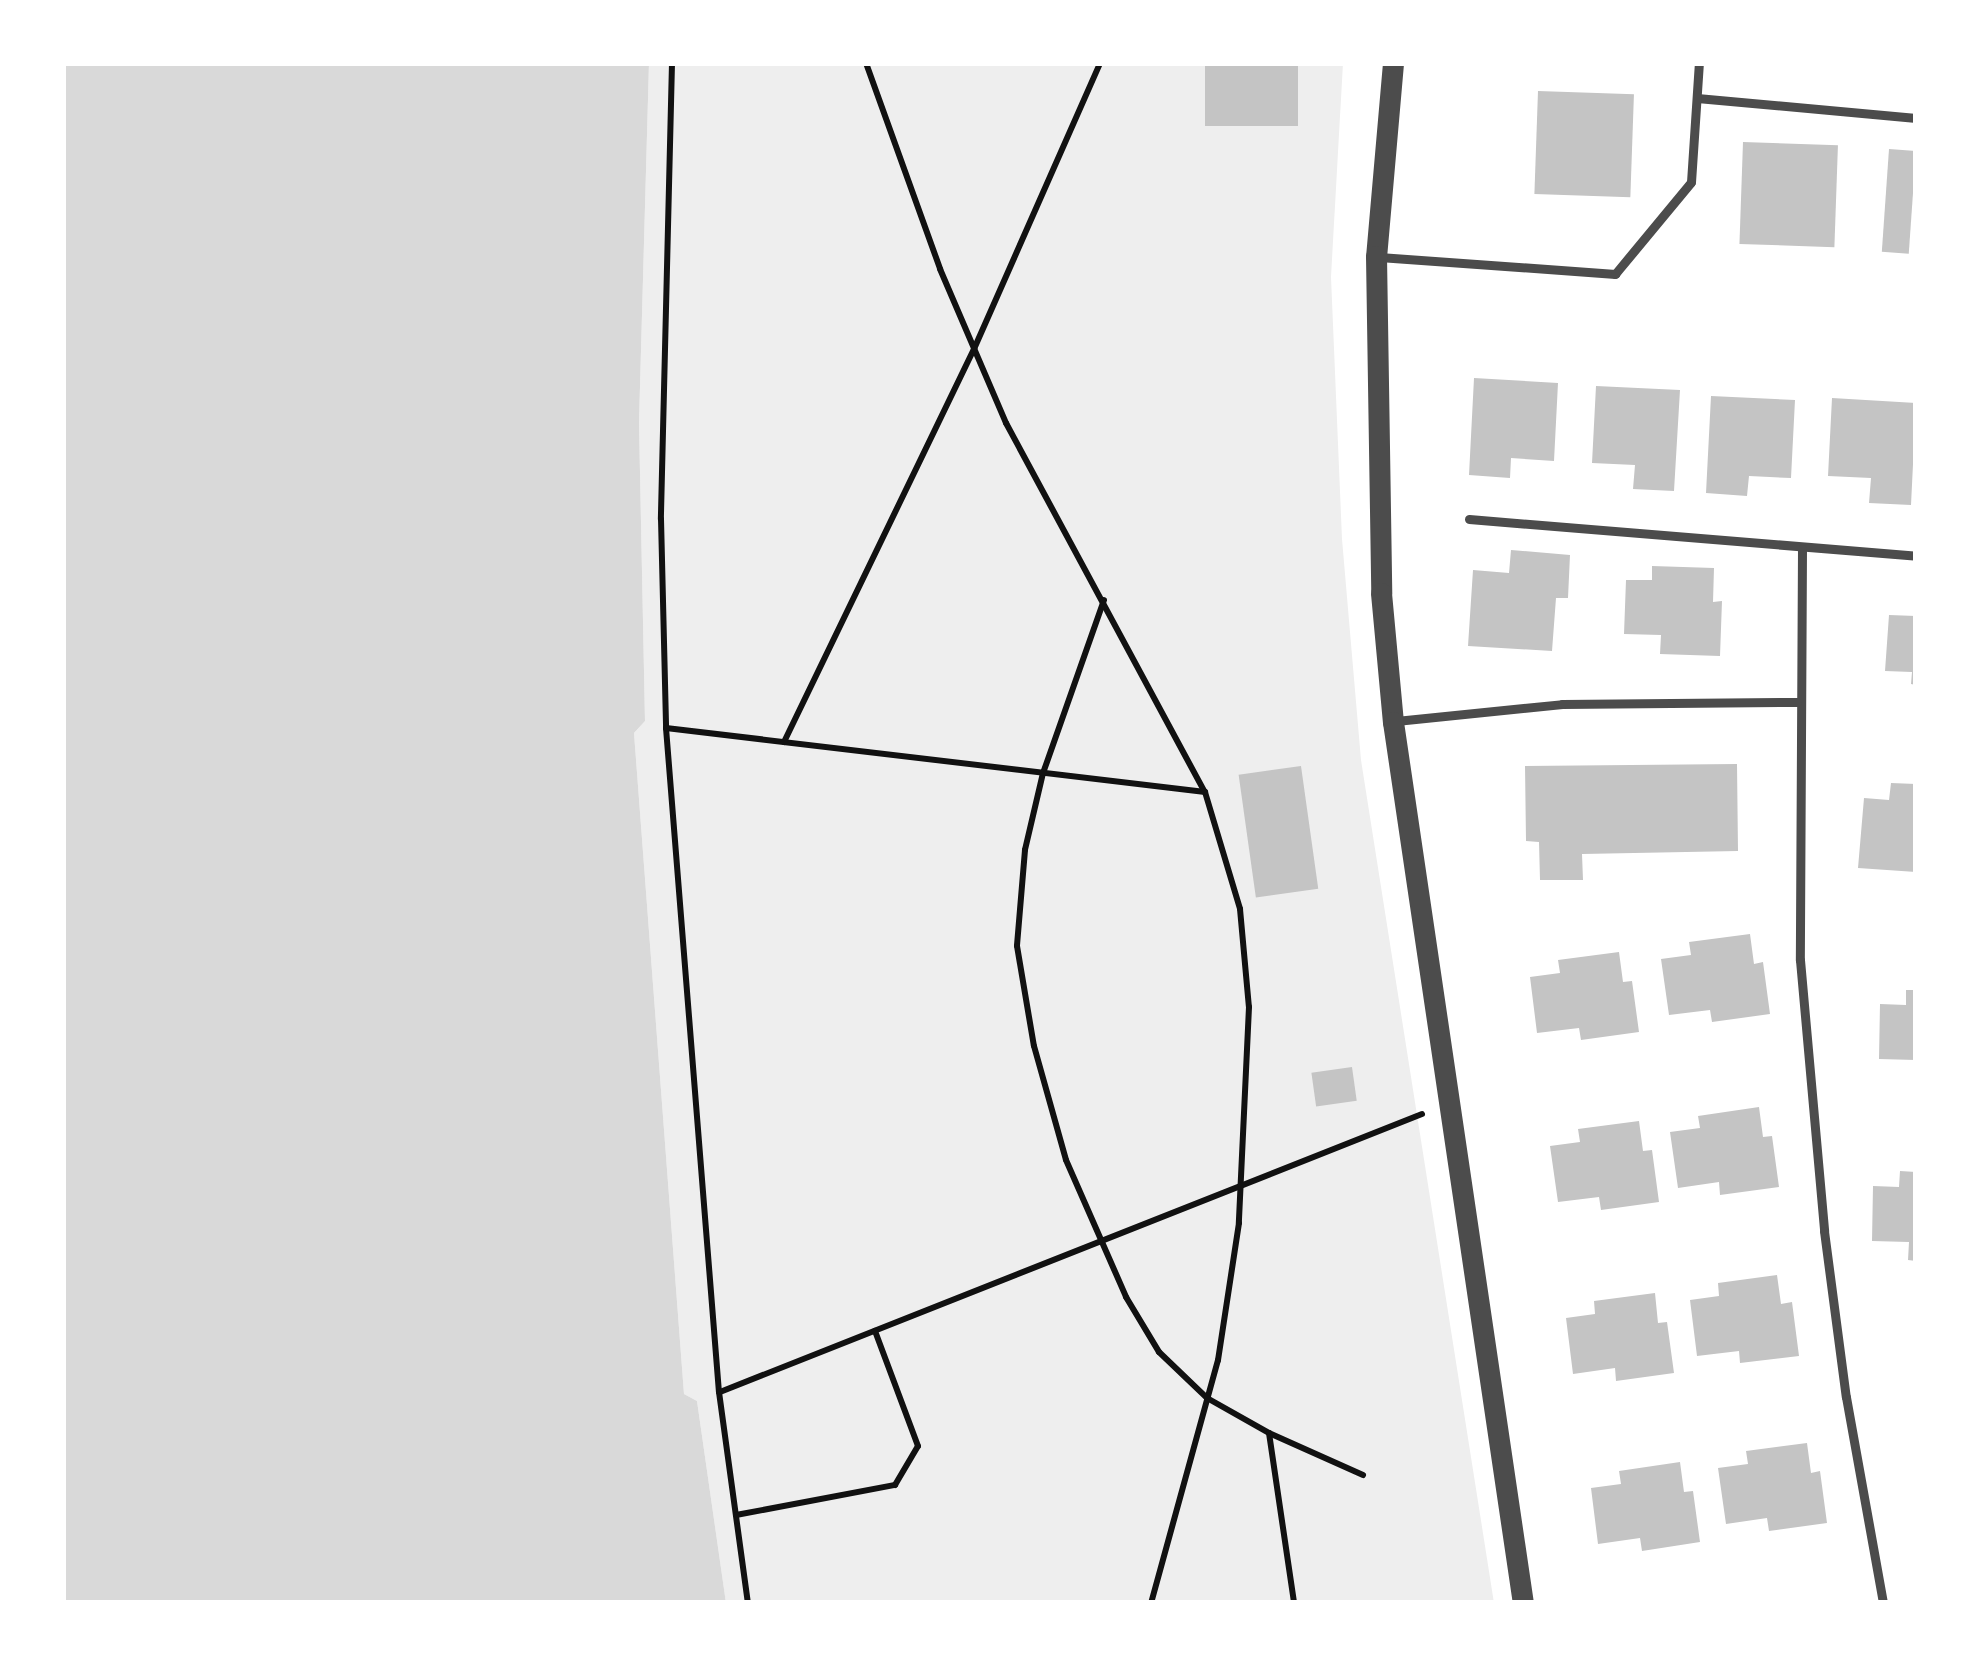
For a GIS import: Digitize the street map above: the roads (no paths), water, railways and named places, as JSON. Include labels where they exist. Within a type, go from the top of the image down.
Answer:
[{"type":"street","points":[[1394,63],[1376,256],[1377,505],[1393,722],[1453,1102],[1522,1603]]},
{"type":"lane","points":[[1376,256],[1615,274],[1691,182],[1699,63]]},
{"type":"lane","points":[[1696,98],[1916,118]]},
{"type":"lane","points":[[1469,519],[1916,556]]},
{"type":"lane","points":[[1802,549],[1796,903],[1824,1231],[1846,1396],[1883,1603]]},
{"type":"lane","points":[[1393,722],[1562,704],[1797,702]]}]
